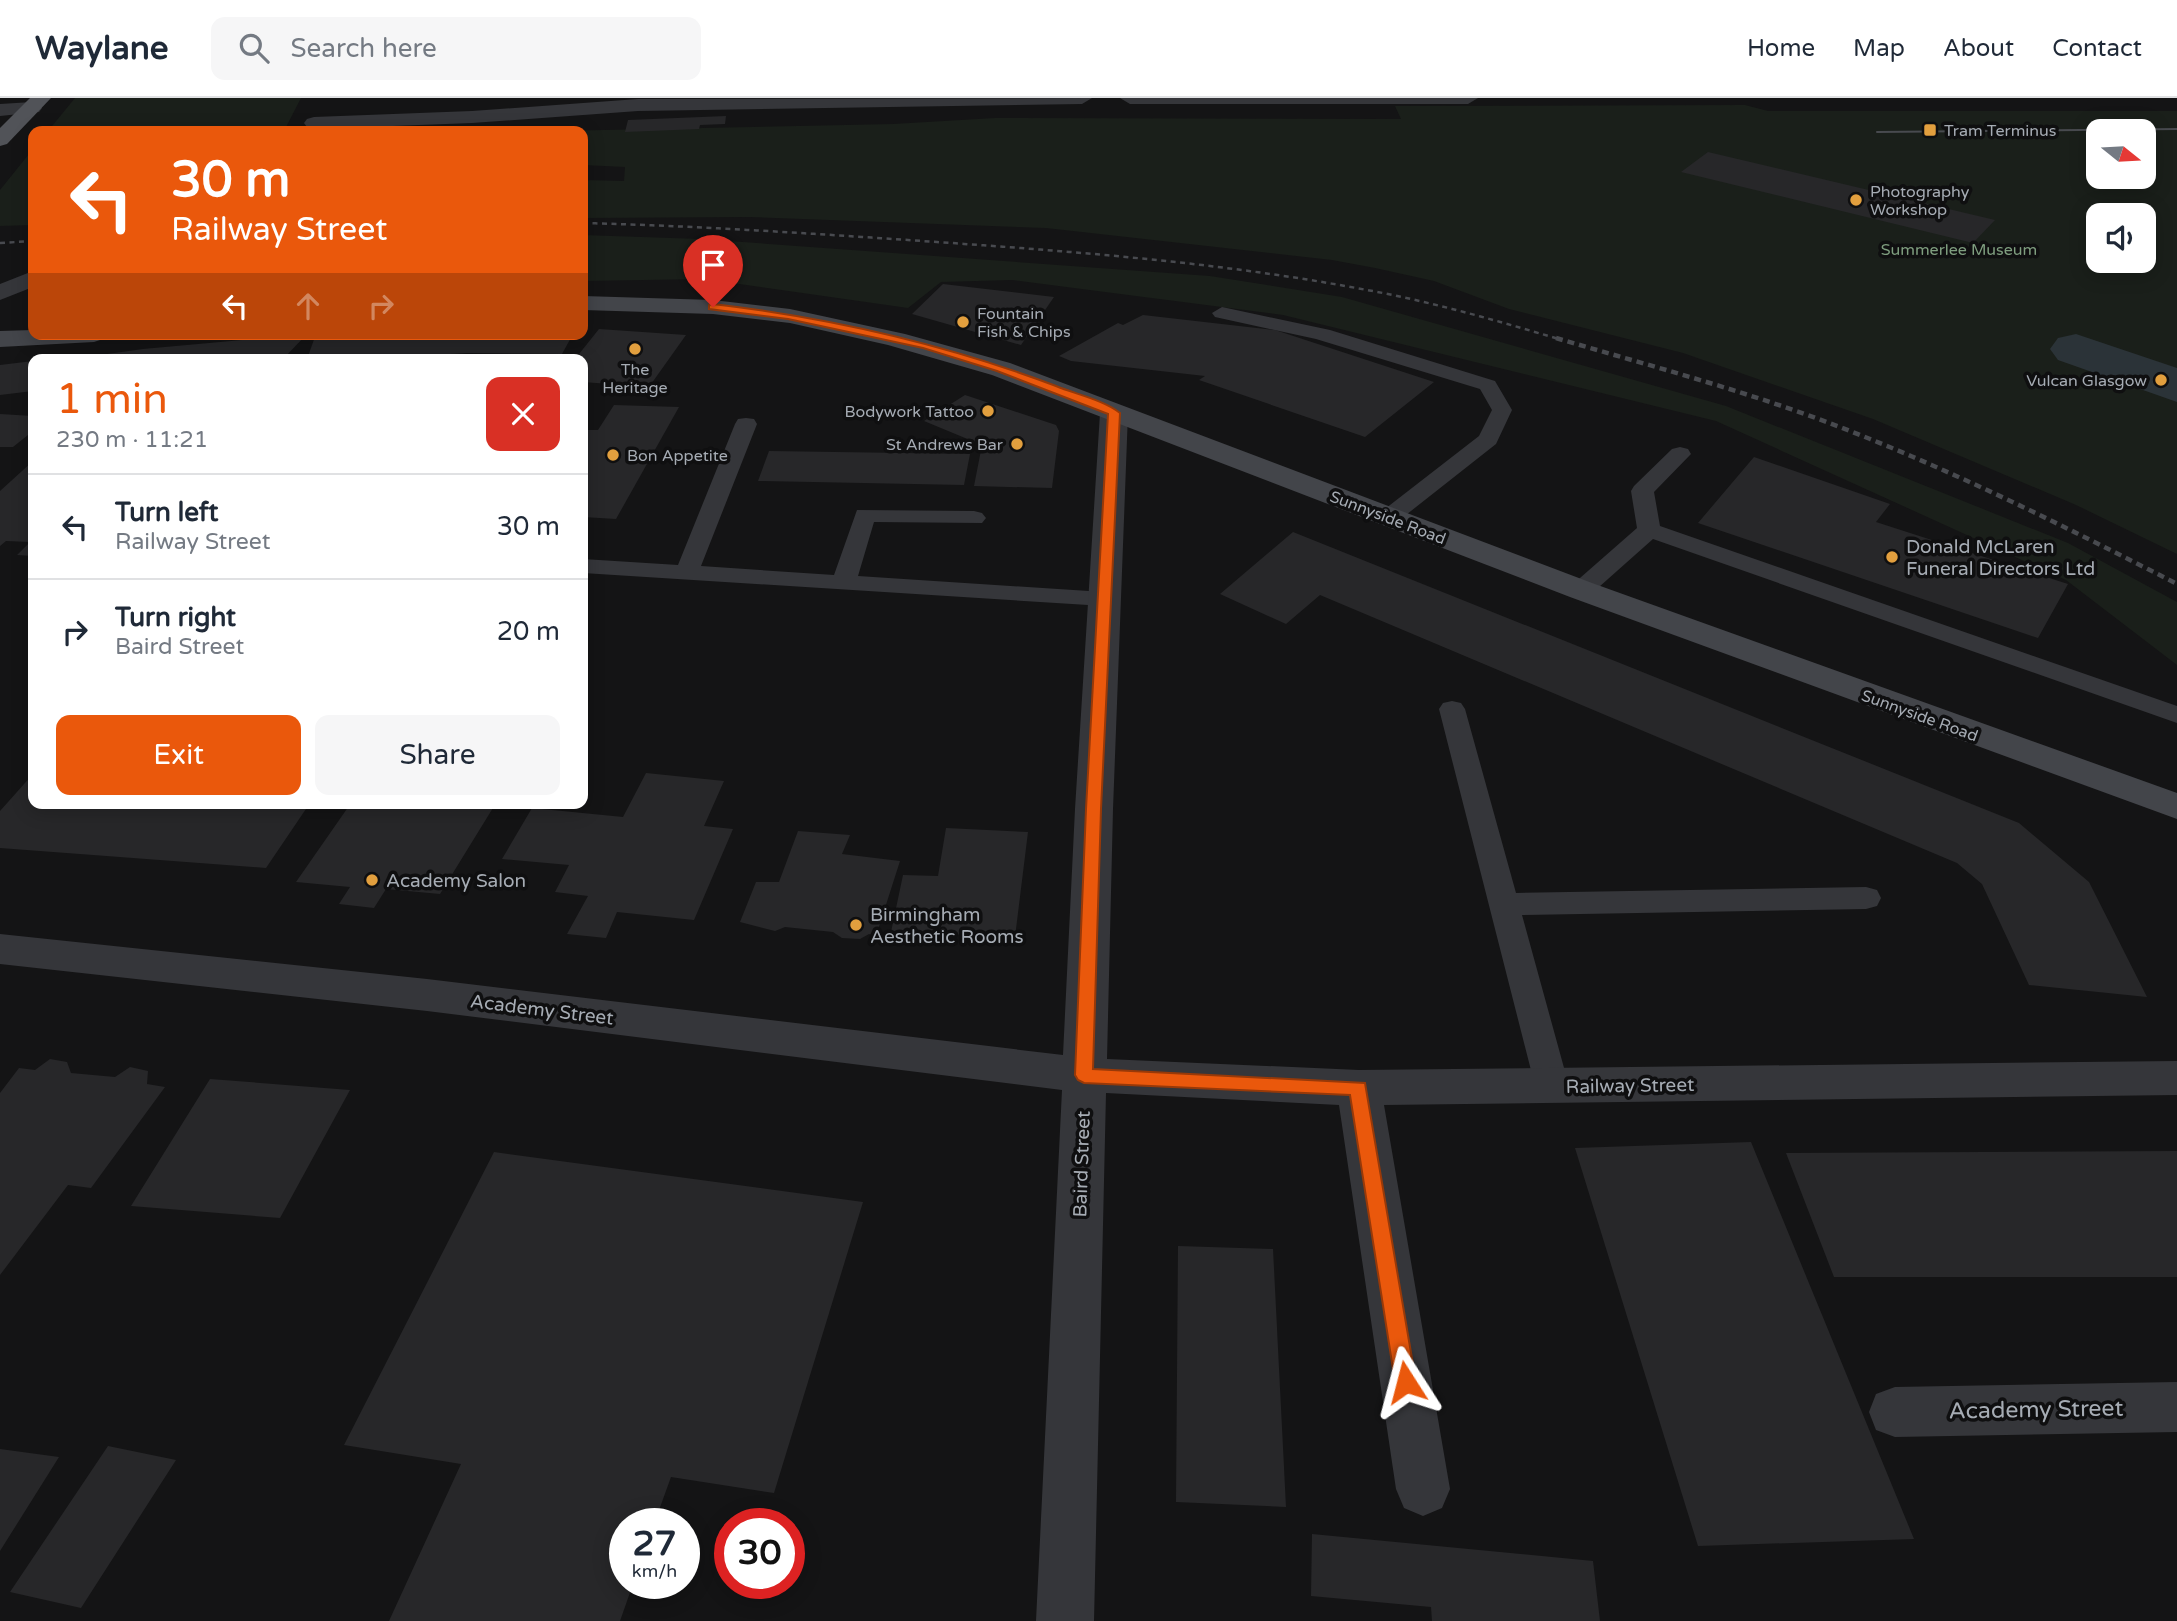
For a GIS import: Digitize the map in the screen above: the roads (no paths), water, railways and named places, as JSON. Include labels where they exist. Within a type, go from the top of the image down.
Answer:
[{"type":"main road","points":[[0,140],[37,103]]},
{"type":"main road","name":"Sunnyside Road","points":[[588,303],[713,307],[788,316],[925,346],[1001,369],[1581,590],[2177,807]]},
{"type":"main road","points":[[0,339],[28,338]]},
{"type":"street","points":[[316,120],[472,117],[612,102],[1082,98]]},
{"type":"street","points":[[1130,98],[1468,98]]},
{"type":"street","points":[[0,110],[37,103]]},
{"type":"street","points":[[0,293],[28,280]]},
{"type":"street","name":"Baird Street","points":[[1065,1621],[1084,1075],[1114,413]]},
{"type":"street","name":"Academy Street","points":[[0,949],[441,997],[1084,1075]]},
{"type":"street","name":"Railway Street","points":[[1084,1075],[1359,1088],[2177,1078]]},
{"type":"street","points":[[1359,1088],[1423,1489]]},
{"type":"street","name":"Academy Street","points":[[1895,1412],[2177,1407]]},
{"type":"lane","points":[[1222,313],[1257,318],[1354,343],[1488,385],[1502,410],[1488,439],[1389,517]]},
{"type":"lane","points":[[686,574],[746,424]]},
{"type":"lane","points":[[1649,530],[1642,492],[1681,454]]},
{"type":"lane","points":[[843,584],[865,515],[974,518]]},
{"type":"lane","points":[[1581,590],[1649,530]]},
{"type":"lane","points":[[1649,530],[2177,715]]},
{"type":"lane","points":[[588,566],[1104,599]]},
{"type":"lane","points":[[1452,709],[1552,1086]]},
{"type":"lane","points":[[1503,904],[1866,898]]},
{"type":"waterway","points":[[2076,349],[2177,386]]},
{"type":"tram line","points":[[1877,132],[2177,129]]},
{"type":"railway","points":[[588,223],[937,242],[1099,254],[1207,266],[1392,295],[1465,312],[1562,340]]},
{"type":"railway","points":[[0,243],[28,241]]},
{"type":"railway","points":[[1556,338],[1741,393],[1850,431],[2015,503],[2177,584]]},
{"type":"place","name":"Tram Terminus","points":[[1930,130]]},
{"type":"place","name":"Photography Workshop","points":[[1856,200]]},
{"type":"place","name":"Fountain Fish & Chips","points":[[963,322]]},
{"type":"place","name":"The Heritage","points":[[635,349]]},
{"type":"place","name":"Vulcan Glasgow","points":[[2161,380]]},
{"type":"place","name":"Bodywork Tattoo","points":[[988,411]]},
{"type":"place","name":"St Andrews Bar","points":[[1017,444]]},
{"type":"place","name":"Bon Appetite","points":[[613,455]]},
{"type":"place","name":"Donald McLaren Funeral Directors Ltd","points":[[1892,557]]},
{"type":"place","name":"Academy Salon","points":[[372,880]]},
{"type":"place","name":"Birmingham Aesthetic Rooms","points":[[856,925]]},
{"type":"park label","name":"Summerlee Museum","points":[[1959,249]]}]
